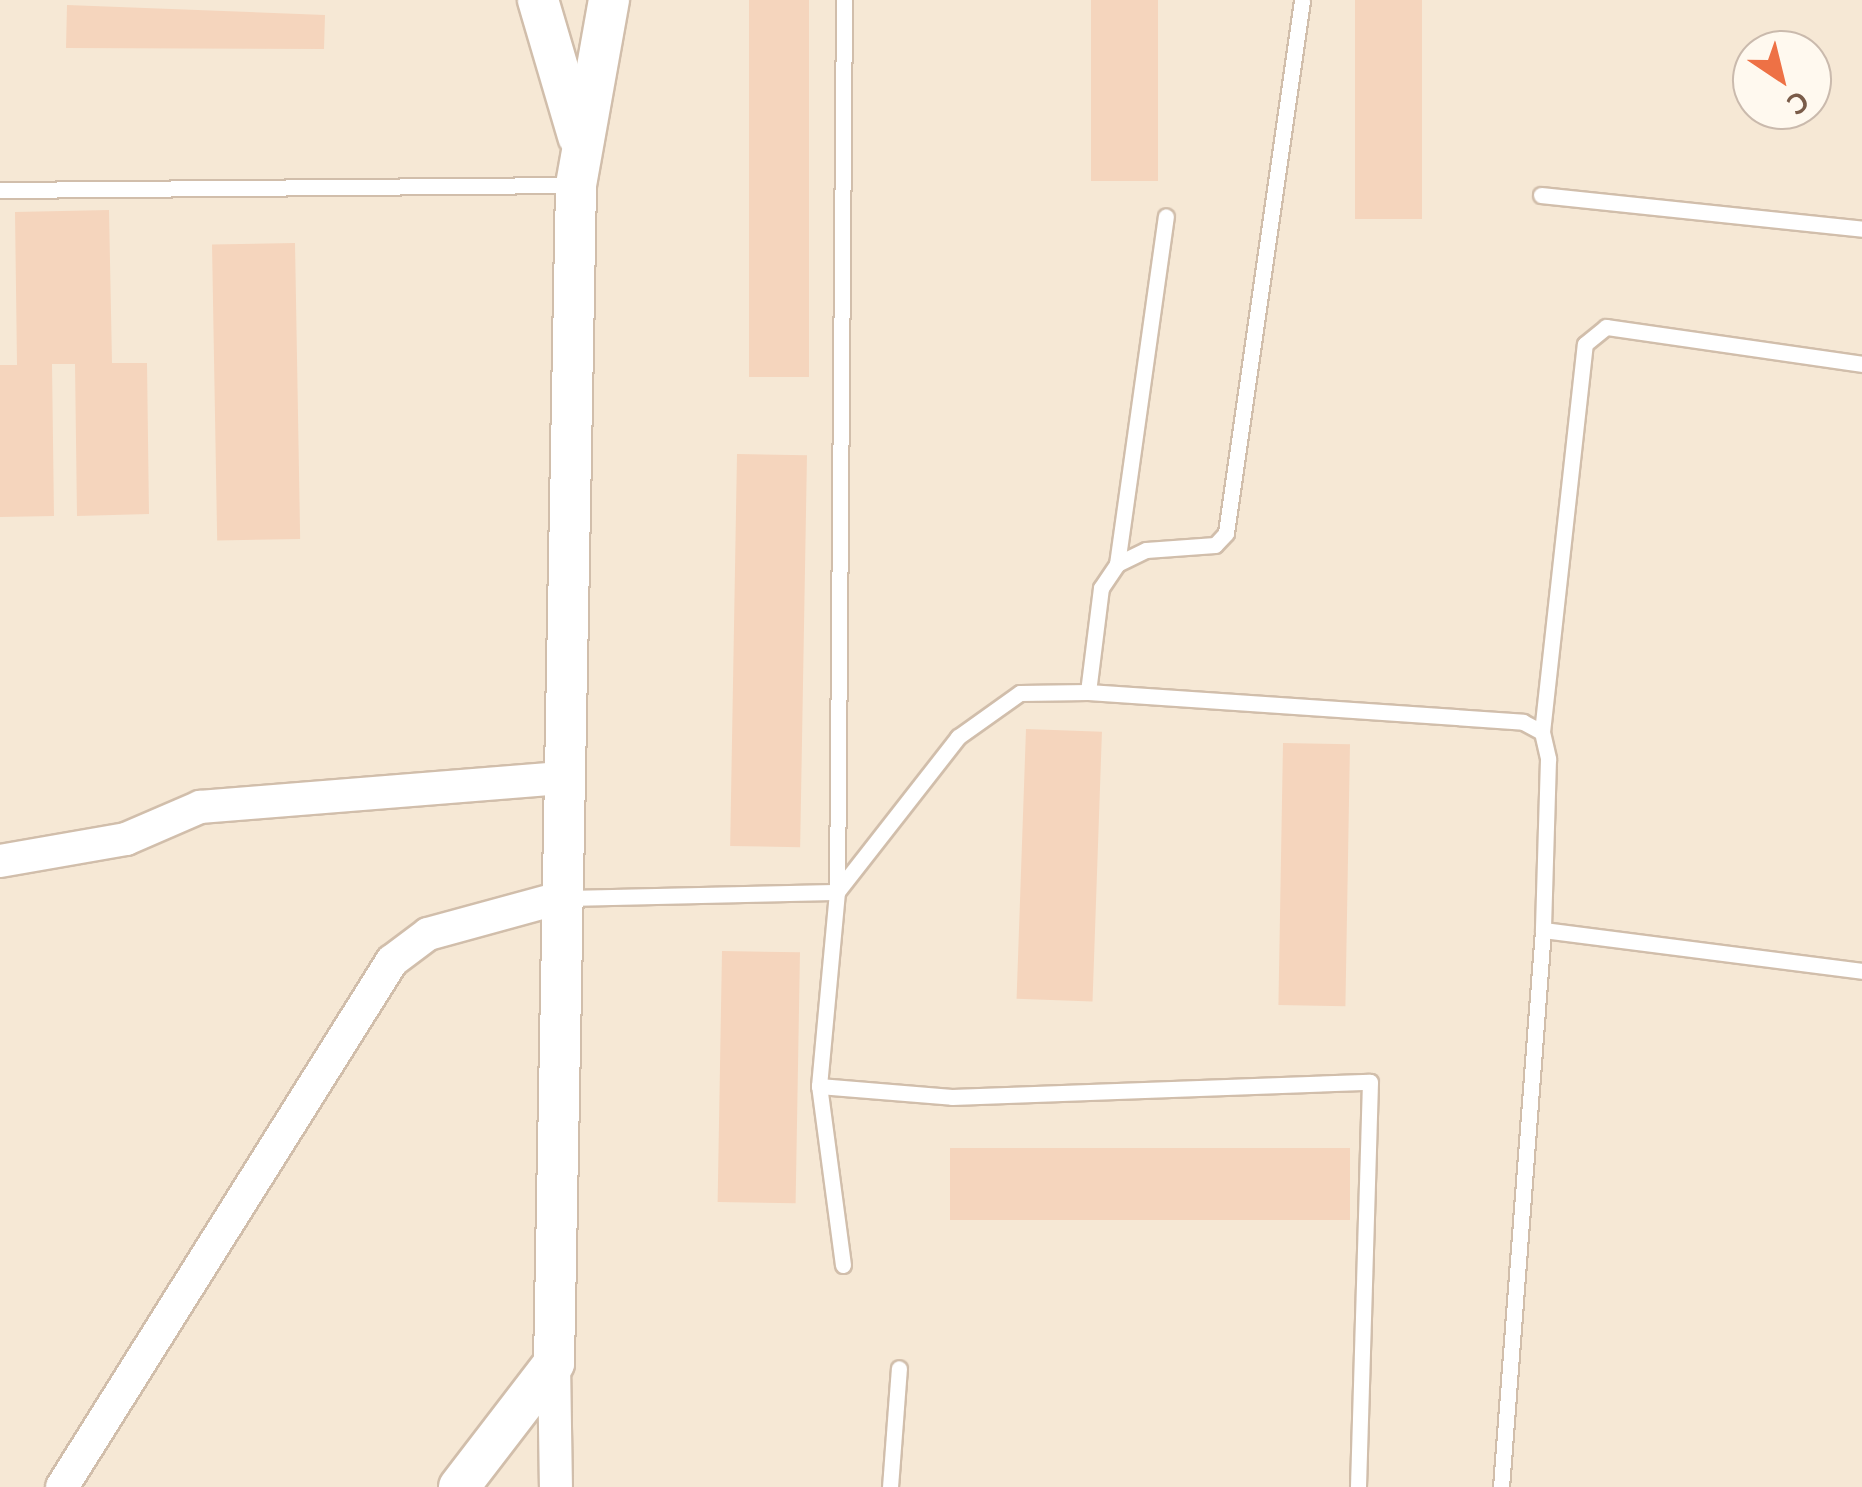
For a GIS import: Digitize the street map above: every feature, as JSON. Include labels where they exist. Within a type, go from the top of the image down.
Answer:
[{"type":"street","points":[[556,1487],[561,778],[576,185],[579,140],[609,0]]},
{"type":"street","points":[[531,1],[579,140]]},
{"type":"street","points":[[0,860],[126,840],[200,807],[561,778]]},
{"type":"street","points":[[62,1487],[392,962],[428,934],[560,898]]},
{"type":"street","points":[[459,1487],[554,1363]]},
{"type":"lane","points":[[842,1265],[819,1086],[837,892],[844,0]]},
{"type":"lane","points":[[1117,564],[1146,550],[1216,545],[1226,533],[1302,0]]},
{"type":"lane","points":[[0,190],[576,185]]},
{"type":"lane","points":[[1541,195],[1862,229]]},
{"type":"lane","points":[[1088,692],[1101,588],[1117,564],[1166,216]]},
{"type":"lane","points":[[1501,1487],[1543,930],[1542,732],[1584,344],[1606,328],[1862,364]]},
{"type":"lane","points":[[837,892],[958,737],[1020,694],[1088,692],[1523,722],[1542,732]]},
{"type":"lane","points":[[560,898],[837,892]]},
{"type":"lane","points":[[1543,930],[1862,971]]},
{"type":"lane","points":[[819,1086],[952,1097],[1370,1082],[1358,1487]]},
{"type":"lane","points":[[890,1487],[899,1368]]},
{"type":"shaded area","points":[[0,0],[1862,0],[1862,1487],[0,1487]]},
{"type":"building","points":[[749,0],[809,0],[809,377],[749,377]]},
{"type":"building","points":[[1091,0],[1158,0],[1158,181],[1091,181]]},
{"type":"building","points":[[1355,0],[1422,0],[1422,219],[1355,219]]},
{"type":"building","points":[[67,5],[325,15],[324,49],[66,48]]},
{"type":"building","points":[[109,210],[112,363],[147,363],[149,514],[77,516],[75,364],[52,364],[54,516],[0,517],[0,365],[17,365],[15,212]]},
{"type":"building","points":[[295,243],[300,539],[217,540],[212,244]]},
{"type":"building","points":[[737,454],[807,455],[800,847],[730,846]]},
{"type":"building","points":[[1026,729],[1102,732],[1093,1001],[1017,999]]},
{"type":"building","points":[[1283,743],[1350,744],[1345,1006],[1278,1005]]},
{"type":"building","points":[[722,951],[800,952],[796,1203],[718,1202]]},
{"type":"building","points":[[950,1148],[1350,1148],[1350,1220],[950,1220]]}]
